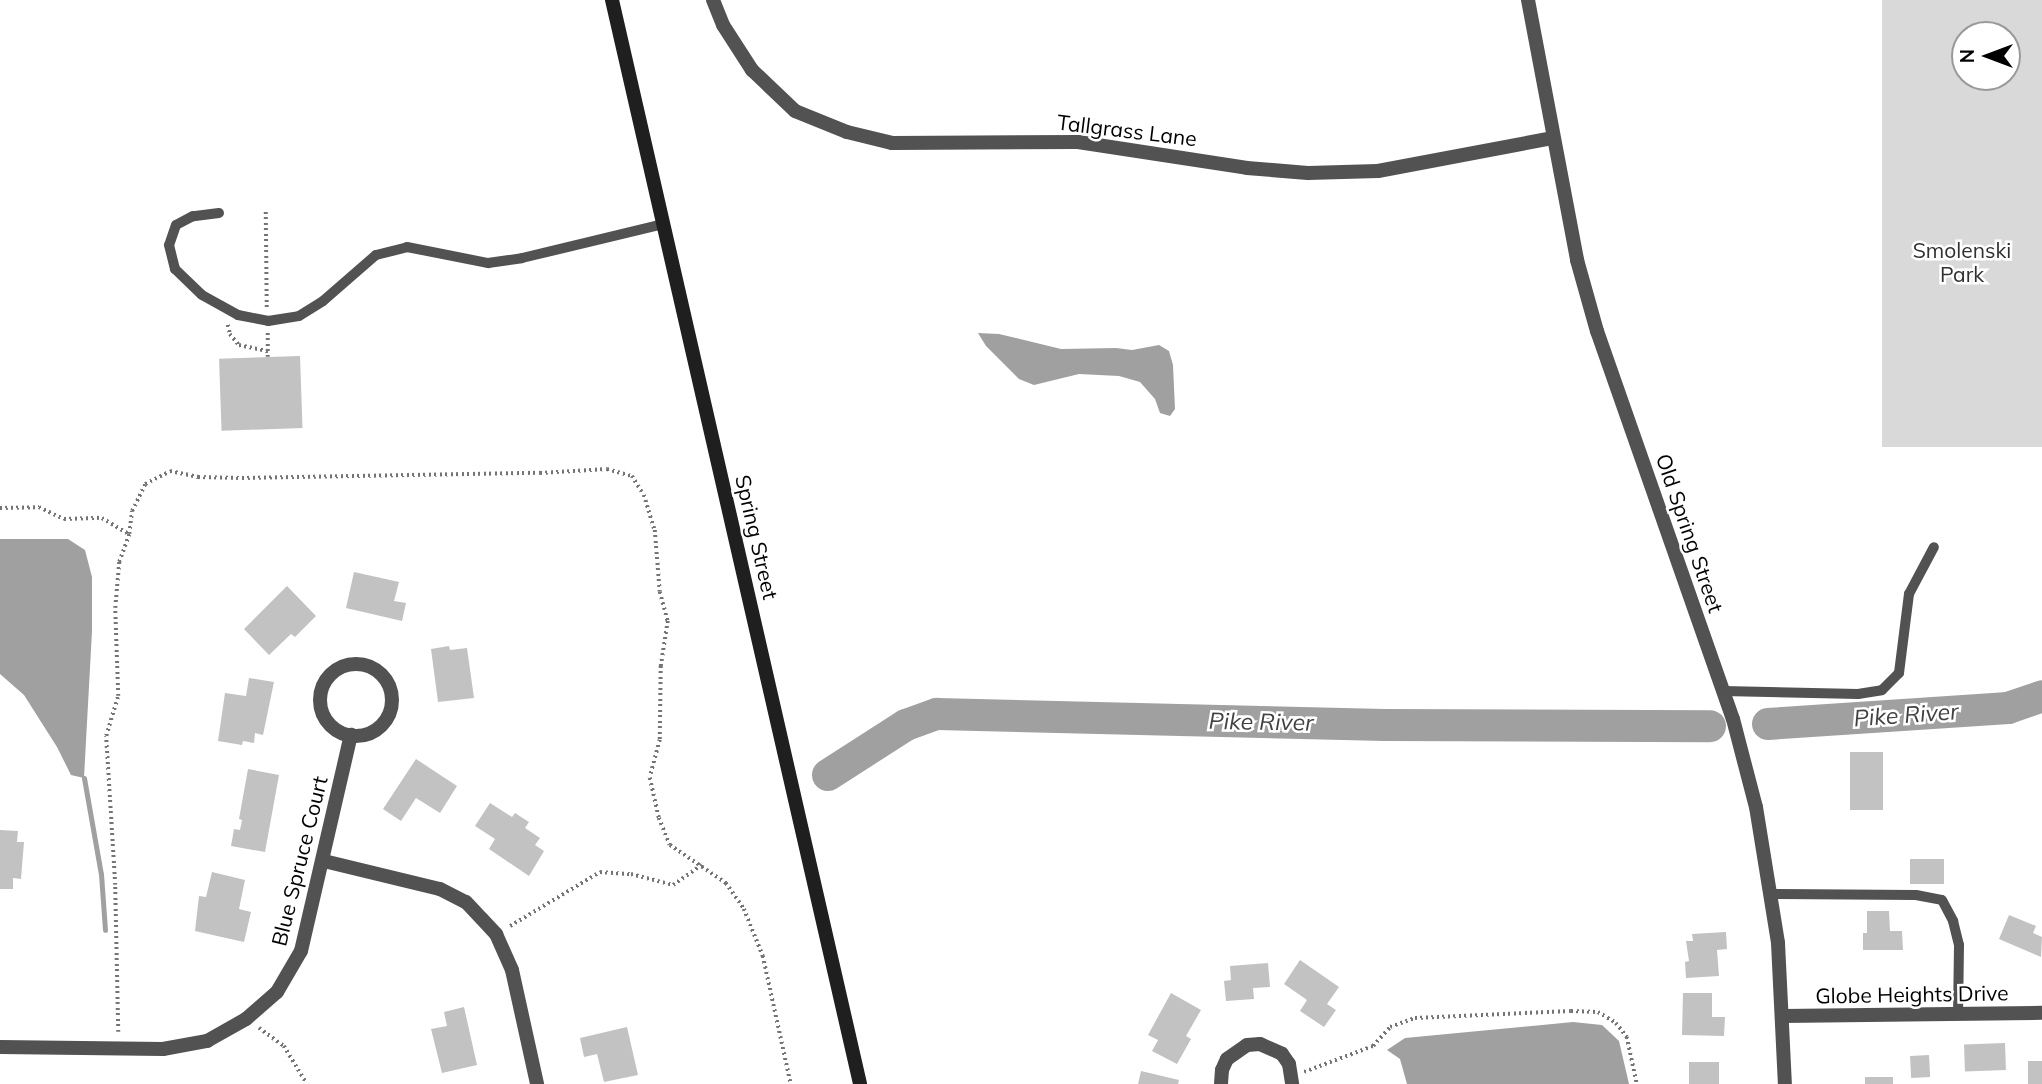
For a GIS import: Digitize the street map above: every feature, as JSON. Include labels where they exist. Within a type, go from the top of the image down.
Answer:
[{"type":"main road","name":"Spring Street","points":[[612,0],[860,1084]]},
{"type":"street","name":"Tallgrass Lane","points":[[713,0],[723,26],[752,70],[796,111],[847,132],[892,143],[1078,142],[1247,168],[1308,173],[1378,171],[1552,138]]},
{"type":"street","name":"Old Spring Street","points":[[1528,0],[1577,260],[1597,331],[1733,719],[1756,807],[1772,894],[1783,1016],[1785,1084]]},
{"type":"street","points":[[361,664],[382,674],[388,683],[392,705],[382,725],[373,732],[351,735],[330,723],[320,701],[328,678],[337,669],[361,664]]},
{"type":"street","name":"Blue Spruce Court","points":[[0,1047],[163,1049],[207,1041],[246,1019],[277,992],[301,951],[324,861],[351,735]]},
{"type":"street","points":[[324,861],[440,889],[466,902],[496,934],[512,970],[537,1084]]},
{"type":"street","name":"Globe Heights Drive","points":[[1783,1016],[2042,1013]]},
{"type":"street","points":[[1221,1084],[1227,1059],[1247,1045],[1272,1047],[1289,1064],[1292,1080]]},
{"type":"lane","points":[[219,213],[193,216],[176,225],[169,245],[175,269],[202,295],[233,312],[268,321],[299,316],[323,300],[376,255],[407,247],[488,262],[522,258],[664,224]]},
{"type":"lane","points":[[1723,691],[1858,694],[1882,690],[1899,673],[1909,594],[1934,547]]},
{"type":"lane","points":[[1772,894],[1916,895],[1942,900],[1953,920],[1959,945],[1958,1014]]},
{"type":"path","points":[[233,312],[228,323],[230,334],[239,345],[268,354],[266,212]]},
{"type":"path","points":[[118,1049],[115,885],[106,736],[118,696],[115,608],[120,562],[129,534],[132,511],[145,484],[170,471],[198,477],[242,478],[540,473],[607,468],[632,475],[644,495],[655,530],[660,592],[668,621],[661,666],[660,740],[650,778],[659,818],[670,845],[726,883],[738,901],[764,956],[791,1084]]},
{"type":"path","points":[[0,508],[39,507],[64,519],[102,518],[129,534]]},
{"type":"path","points":[[496,934],[600,873],[631,874],[673,885],[702,866]]},
{"type":"path","points":[[1292,1080],[1373,1046],[1390,1027],[1415,1018],[1571,1011],[1598,1012],[1616,1023],[1627,1037],[1637,1084]]},
{"type":"path","points":[[246,1019],[284,1046],[307,1084]]},
{"type":"green space","name":"Smolenski Park","points":[[1882,0],[2042,0],[2042,447],[1882,447]]},
{"type":"shaded area","points":[[978,333],[999,334],[1061,349],[1132,350],[1159,345],[1169,351],[1173,365],[1175,409],[1170,416],[1160,413],[1155,399],[1140,382],[1119,376],[1079,374],[1034,385],[1019,379],[986,346]]},
{"type":"shaded area","points":[[0,539],[68,539],[85,550],[92,577],[92,631],[84,778],[71,775],[57,747],[24,695],[0,674]]},
{"type":"shaded area","points":[[1573,1022],[1602,1025],[1619,1041],[1629,1084],[1407,1084],[1400,1059],[1387,1050],[1405,1038]]},
{"type":"building","points":[[300,356],[303,428],[222,431],[219,359]]},
{"type":"building","points":[[354,572],[399,582],[394,601],[406,603],[402,621],[346,608]]},
{"type":"building","points":[[287,586],[316,616],[295,637],[291,634],[269,655],[244,629]]},
{"type":"building","points":[[449,646],[450,650],[467,648],[474,698],[438,702],[431,649]]},
{"type":"building","points":[[249,678],[274,682],[263,735],[255,733],[254,743],[243,741],[242,745],[218,741],[225,693],[246,696]]},
{"type":"building","points":[[1850,752],[1883,752],[1883,810],[1850,810]]},
{"type":"building","points":[[416,759],[457,786],[440,813],[416,798],[401,821],[383,809]]},
{"type":"building","points":[[248,769],[279,775],[265,852],[231,846],[234,829],[240,830],[242,820],[239,819]]},
{"type":"building","points":[[490,803],[512,817],[515,813],[529,822],[525,828],[540,838],[535,845],[544,851],[529,876],[489,849],[495,839],[475,826]]},
{"type":"building","points":[[0,830],[18,831],[17,842],[24,842],[21,879],[13,878],[13,889],[0,889]]},
{"type":"building","points":[[1910,859],[1944,859],[1944,884],[1910,884]]},
{"type":"building","points":[[212,872],[245,880],[239,909],[251,912],[244,942],[195,931],[199,896],[206,897]]},
{"type":"building","points":[[1867,911],[1889,911],[1890,931],[1902,931],[1903,950],[1863,950],[1863,933],[1867,933]]},
{"type":"building","points":[[2009,915],[2036,926],[2033,933],[2042,937],[2041,957],[1999,939]]},
{"type":"building","points":[[1726,932],[1727,949],[1717,950],[1719,976],[1686,978],[1685,962],[1689,961],[1686,941],[1693,941],[1692,934]]},
{"type":"building","points":[[1300,960],[1339,987],[1327,1004],[1336,1010],[1324,1027],[1300,1011],[1307,1000],[1284,984]]},
{"type":"building","points":[[1268,963],[1270,987],[1253,988],[1254,999],[1226,1001],[1224,981],[1231,980],[1230,966]]},
{"type":"building","points":[[1171,993],[1201,1010],[1186,1036],[1191,1039],[1177,1064],[1152,1051],[1158,1040],[1148,1035]]},
{"type":"building","points":[[1683,993],[1712,993],[1712,1017],[1725,1017],[1724,1036],[1682,1035]]},
{"type":"building","points":[[464,1007],[477,1065],[442,1073],[431,1029],[447,1026],[444,1012]]},
{"type":"building","points":[[627,1027],[638,1075],[604,1082],[597,1054],[584,1057],[580,1038]]},
{"type":"building","points":[[2005,1043],[2006,1070],[1965,1071],[1964,1044]]},
{"type":"building","points":[[1929,1055],[1930,1077],[1911,1078],[1910,1056]]},
{"type":"building","points":[[2028,1061],[2042,1061],[2042,1084],[2028,1084]]},
{"type":"building","points":[[1689,1062],[1719,1062],[1719,1084],[1689,1084]]},
{"type":"building","points":[[1141,1071],[1179,1080],[1178,1084],[1138,1084]]},
{"type":"building","points":[[1865,1077],[1893,1077],[1893,1084],[1865,1084]]},
{"type":"waterway","name":"Pike River","points":[[1768,724],[2008,708],[2042,696]]},
{"type":"waterway","name":"Pike River","points":[[828,775],[906,725],[937,714],[1385,725],[1710,726]]},
{"type":"waterway","points":[[84,778],[101,874],[105,930]]}]
